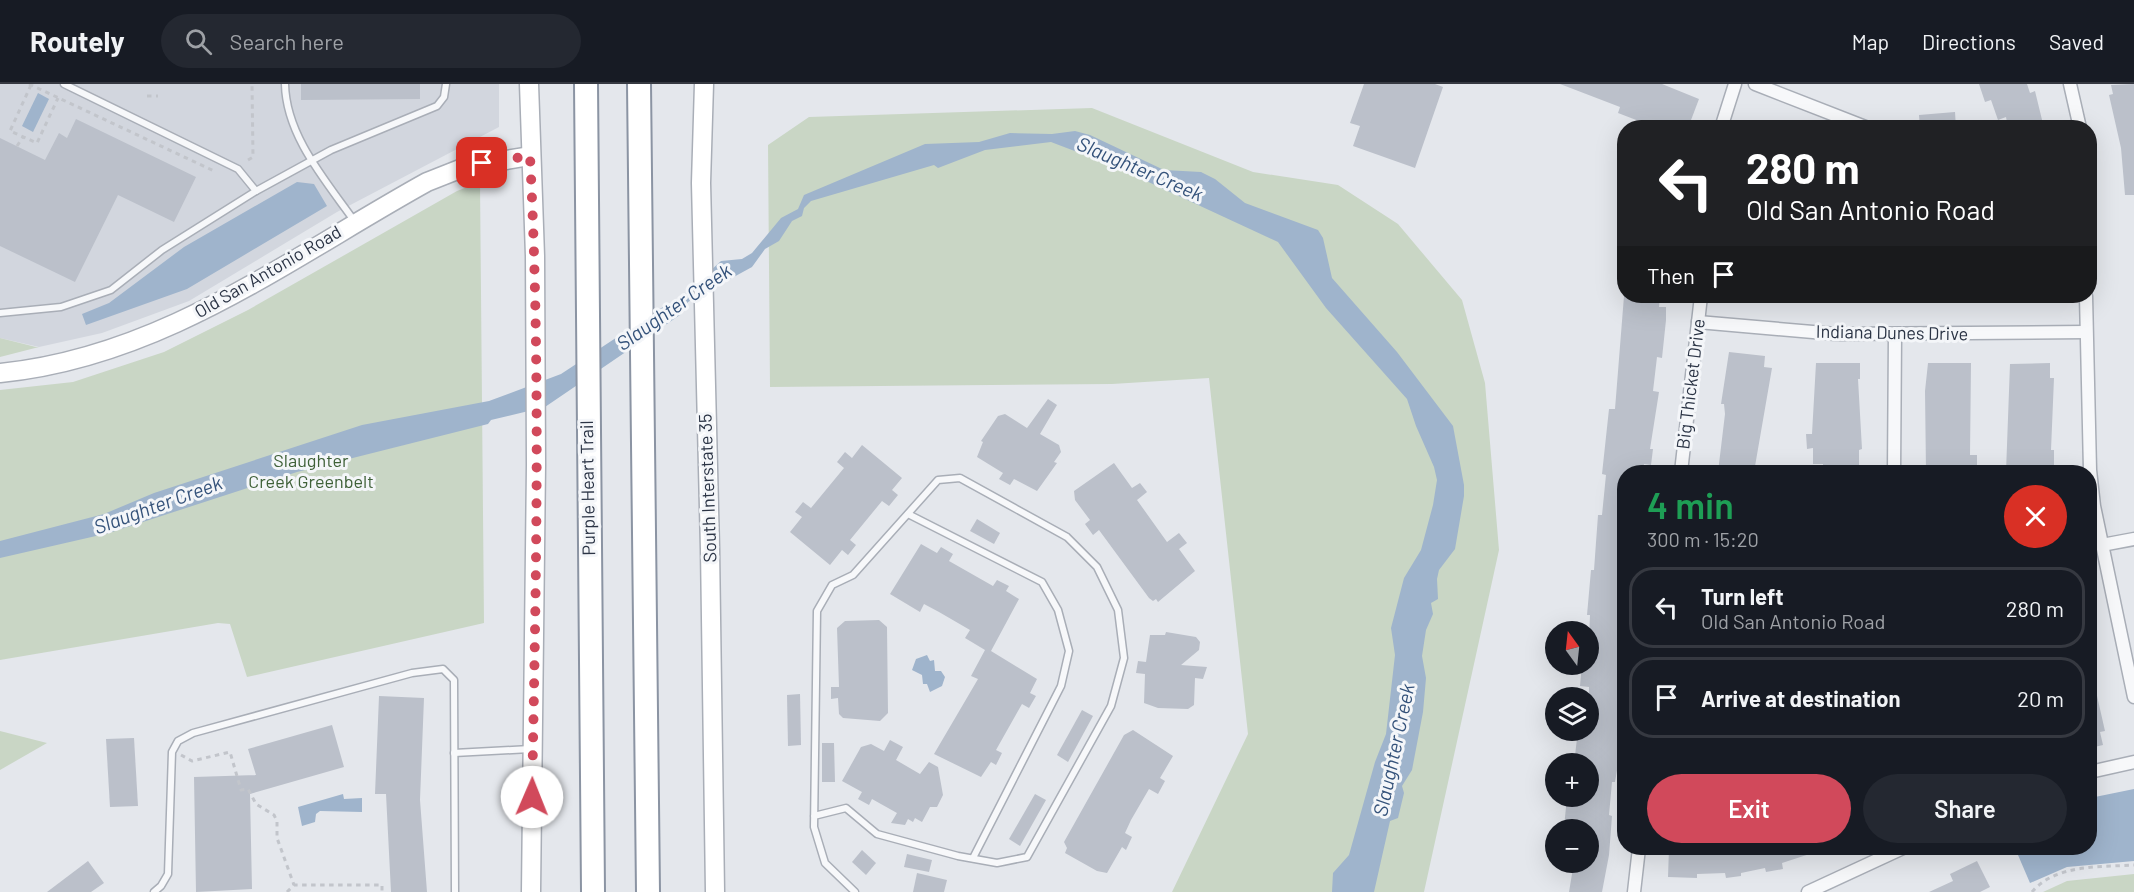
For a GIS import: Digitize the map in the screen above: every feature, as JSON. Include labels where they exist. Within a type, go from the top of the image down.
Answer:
[{"type":"highway","name":"Purple Heart Trail","points":[[586,84],[585,232],[593,892]]},
{"type":"highway","points":[[639,84],[648,892]]},
{"type":"main road","points":[[529,84],[535,256],[536,465],[531,892]]},
{"type":"main road","name":"South Interstate 35","points":[[704,84],[701,183],[715,892]]},
{"type":"main road","name":"Old San Antonio Road","points":[[0,373],[37,369],[142,339],[209,309],[426,182],[465,167],[530,156]]},
{"type":"street","points":[[1724,120],[1735,84]]},
{"type":"street","points":[[1755,84],[1847,120]]},
{"type":"street","points":[[2070,84],[2078,120]]},
{"type":"street","name":"Big Thicket Drive","points":[[1682,465],[1700,303]]},
{"type":"street","points":[[2086,303],[2090,465]]},
{"type":"street","name":"Indiana Dunes Drive","points":[[1698,322],[1782,331],[1894,335],[2086,332]]},
{"type":"street","points":[[1894,335],[1894,465]]},
{"type":"street","points":[[2097,514],[2134,697]]},
{"type":"street","points":[[2102,545],[2134,539]]},
{"type":"street","points":[[2097,770],[2134,762]]},
{"type":"street","points":[[1634,892],[1638,855]]},
{"type":"street","points":[[1808,892],[1888,855]]},
{"type":"lane","points":[[64,84],[238,169],[256,191]]},
{"type":"lane","points":[[285,84],[285,105],[311,160],[355,222]]},
{"type":"lane","points":[[0,313],[61,307],[111,290],[162,250],[256,191],[311,160],[437,106],[444,97],[446,84]]},
{"type":"lane","points":[[814,816],[846,808],[877,834],[997,862],[1027,857],[1111,706],[1124,658],[1118,610],[1097,567],[1067,537],[960,478],[938,480],[853,575],[832,585],[817,611],[814,816],[814,827],[825,863],[855,892]]},
{"type":"lane","points":[[908,514],[1042,582],[1058,610],[1069,651],[1061,686],[973,858]]},
{"type":"lane","points":[[154,892],[161,886],[168,874],[173,750],[178,741],[193,734],[412,673],[443,669],[454,681],[455,892]]},
{"type":"lane","points":[[454,753],[533,749]]},
{"type":"path","points":[[248,160],[253,157],[252,84]]},
{"type":"path","points":[[58,98],[37,143],[10,131],[30,85],[49,90],[58,98],[214,171]]},
{"type":"path","points":[[147,96],[158,96]]},
{"type":"path","points":[[17,146],[22,137]]},
{"type":"path","points":[[173,750],[192,761],[230,752],[241,790],[248,789],[256,804],[274,815],[278,821],[277,838],[294,885]]},
{"type":"path","points":[[2032,892],[2038,885],[2068,870],[2134,865]]},
{"type":"path","points":[[287,892],[294,885],[382,885],[382,892]]},
{"type":"shaded area","points":[[0,84],[499,84],[499,127],[337,212],[189,301],[102,333],[39,347],[0,338]]},
{"type":"green space","points":[[1092,108],[1253,172],[1338,185],[1398,224],[1462,300],[1485,383],[1499,550],[1424,892],[1172,892],[1248,734],[1209,378],[1112,384],[770,387],[768,145],[809,117]]},
{"type":"green space","name":"Slaughter Creek Greenbelt","points":[[480,182],[484,623],[247,677],[230,624],[218,623],[0,660],[0,390],[73,382],[164,352],[248,310],[457,191]]},
{"type":"green space","points":[[0,338],[36,347],[39,347],[0,357]]},
{"type":"green space","points":[[0,731],[47,743],[0,770]]},
{"type":"green space","points":[[2134,874],[2134,892],[2043,892],[2067,881]]},
{"type":"water","points":[[38,93],[49,99],[33,132],[22,126]]},
{"type":"water","name":"Slaughter Creek","points":[[1075,131],[1090,135],[1164,170],[1201,172],[1215,179],[1245,203],[1318,230],[1323,238],[1332,278],[1397,352],[1453,426],[1464,496],[1455,549],[1439,570],[1438,599],[1431,603],[1433,614],[1426,630],[1422,656],[1426,678],[1423,712],[1412,770],[1402,786],[1404,793],[1398,818],[1390,821],[1374,892],[1332,892],[1333,873],[1349,855],[1375,762],[1386,734],[1395,655],[1391,628],[1404,578],[1421,550],[1437,480],[1407,399],[1326,308],[1278,242],[1114,166],[1051,142],[985,150],[938,168],[934,165],[811,201],[804,208],[802,216],[792,221],[779,241],[765,249],[752,267],[688,302],[680,315],[545,407],[491,420],[488,424],[297,472],[109,533],[0,558],[0,541],[104,514],[154,493],[362,425],[489,401],[561,374],[663,307],[675,303],[721,261],[742,259],[752,253],[781,218],[798,209],[804,195],[925,144],[979,142],[1010,133],[1052,134]]},
{"type":"water","points":[[297,182],[314,184],[327,206],[187,289],[86,325],[82,314],[109,303],[184,247]]},
{"type":"water","points":[[927,655],[930,661],[934,660],[935,671],[941,671],[945,677],[942,686],[930,692],[927,684],[923,684],[922,675],[912,670],[916,659]]},
{"type":"water","points":[[2134,789],[2134,861],[2067,867],[2030,883],[2018,855],[2097,855],[2097,797]]},
{"type":"water","points":[[343,794],[344,799],[362,798],[362,812],[320,811],[316,814],[315,822],[302,826],[298,807]]},
{"type":"building","points":[[301,84],[420,84],[420,99],[301,100]]},
{"type":"building","points":[[1364,84],[1435,84],[1443,87],[1415,168],[1353,146],[1360,126],[1350,123]]},
{"type":"building","points":[[1560,84],[1662,84],[1699,99],[1691,120],[1636,120],[1618,113],[1620,107]]},
{"type":"building","points":[[1979,84],[2027,84],[2030,93],[2035,91],[2042,120],[2007,120],[2006,117],[1998,120],[1991,100],[1985,102]]},
{"type":"building","points":[[2134,84],[2134,195],[2125,195],[2121,148],[2109,95],[2113,94],[2111,85]]},
{"type":"building","points":[[1955,112],[1956,120],[1919,120],[1919,115]]},
{"type":"building","points":[[76,119],[196,177],[174,222],[118,195],[75,282],[0,246],[0,138],[45,160],[59,133],[67,138]]},
{"type":"building","points":[[1623,303],[1659,303],[1659,307],[1666,307],[1666,320],[1662,358],[1657,357],[1653,391],[1659,392],[1650,449],[1653,449],[1651,465],[1617,465],[1617,770],[1615,782],[1612,782],[1609,855],[1602,892],[1569,892],[1572,873],[1599,873],[1599,819],[1565,819],[1566,807],[1599,807],[1599,753],[1575,753],[1577,741],[1599,741],[1599,687],[1580,686],[1581,675],[1599,675],[1599,621],[1590,621],[1590,615],[1587,615],[1591,570],[1594,570],[1598,515],[1602,515],[1606,475],[1602,474],[1609,409],[1615,409]]},
{"type":"building","points":[[1729,352],[1765,356],[1764,367],[1772,368],[1755,465],[1719,465],[1725,414],[1724,404],[1721,404]]},
{"type":"building","points":[[1816,363],[1860,363],[1860,379],[1858,379],[1862,449],[1859,450],[1859,465],[1813,464],[1813,448],[1807,449],[1806,434],[1812,434]]},
{"type":"building","points":[[1928,363],[1971,363],[1970,455],[1977,455],[1977,465],[1926,465],[1925,391]]},
{"type":"building","points":[[2050,363],[2050,378],[2054,378],[2051,450],[2054,450],[2054,465],[2006,465],[2010,364]]},
{"type":"building","points":[[1048,399],[1057,405],[1040,434],[1059,445],[1061,452],[1054,462],[1057,463],[1037,491],[1014,479],[1010,485],[999,479],[1003,473],[977,457],[983,442],[981,441],[998,416],[1005,414],[1027,428]]},
{"type":"building","points":[[862,445],[902,478],[892,490],[898,495],[889,506],[882,501],[850,540],[856,545],[848,555],[842,550],[830,565],[790,532],[802,517],[795,512],[803,502],[811,508],[844,468],[837,462],[845,452],[852,458]]},
{"type":"building","points":[[1114,463],[1132,488],[1140,483],[1147,492],[1137,500],[1167,542],[1179,533],[1187,543],[1179,549],[1195,571],[1158,602],[1156,599],[1153,601],[1149,598],[1099,530],[1093,535],[1085,524],[1090,520],[1075,500],[1074,491]]},
{"type":"building","points":[[977,519],[1000,533],[994,544],[970,531]]},
{"type":"building","points":[[921,544],[937,553],[941,547],[953,554],[949,561],[993,586],[997,580],[1009,586],[1006,591],[1019,599],[991,651],[1037,679],[1030,693],[1036,696],[1029,708],[1022,704],[996,750],[1002,753],[996,765],[991,762],[981,777],[934,754],[978,679],[971,676],[985,650],[965,638],[970,630],[924,604],[920,612],[890,594]]},
{"type":"building","points":[[879,620],[887,627],[888,713],[880,721],[843,718],[839,714],[838,698],[831,699],[831,687],[839,687],[837,628],[845,621]]},
{"type":"building","points":[[1166,632],[1196,637],[1200,642],[1199,650],[1181,665],[1207,667],[1203,679],[1195,678],[1194,705],[1188,709],[1158,708],[1144,703],[1145,674],[1136,673],[1138,661],[1146,662],[1150,635],[1165,635]]},
{"type":"building","points":[[800,694],[801,745],[788,746],[787,695]]},
{"type":"building","points":[[379,696],[424,698],[420,800],[427,892],[391,892],[386,794],[375,794]]},
{"type":"building","points":[[2097,696],[2105,731],[2100,732],[2103,745],[2097,746]]},
{"type":"building","points":[[1082,710],[1093,716],[1068,762],[1057,755]]},
{"type":"building","points":[[332,725],[344,767],[250,794],[252,889],[196,892],[194,777],[256,775],[248,749]]},
{"type":"building","points":[[1133,730],[1173,756],[1160,778],[1165,781],[1158,794],[1149,789],[1131,820],[1125,833],[1132,837],[1126,850],[1122,847],[1107,873],[1097,871],[1065,853],[1067,848],[1064,842],[1124,735]]},
{"type":"building","points":[[134,738],[138,806],[110,807],[106,739]]},
{"type":"building","points":[[890,740],[903,747],[896,760],[920,774],[929,762],[938,767],[943,795],[937,807],[930,807],[922,822],[915,818],[913,822],[908,819],[905,825],[891,823],[897,813],[872,799],[869,805],[858,799],[862,792],[842,781],[861,747],[871,744],[884,751]]},
{"type":"building","points":[[822,743],[834,743],[835,782],[822,782]]},
{"type":"building","points":[[1035,794],[1046,800],[1020,846],[1009,839]]},
{"type":"building","points":[[862,850],[876,863],[866,875],[852,862]]},
{"type":"building","points":[[907,854],[932,860],[929,872],[904,867]]},
{"type":"building","points":[[1669,855],[1807,855],[1782,863],[1783,869],[1766,872],[1765,868],[1741,873],[1741,876],[1726,878],[1725,873],[1697,874],[1697,878],[1668,877]]},
{"type":"building","points":[[88,861],[104,883],[91,892],[47,892]]},
{"type":"building","points":[[1977,861],[1990,887],[1980,892],[1929,892],[1953,881],[1950,874]]},
{"type":"building","points":[[917,873],[947,880],[944,892],[913,892]]},
{"type":"route","points":[[482,163],[530,156],[535,256],[536,465],[532,797]]}]
